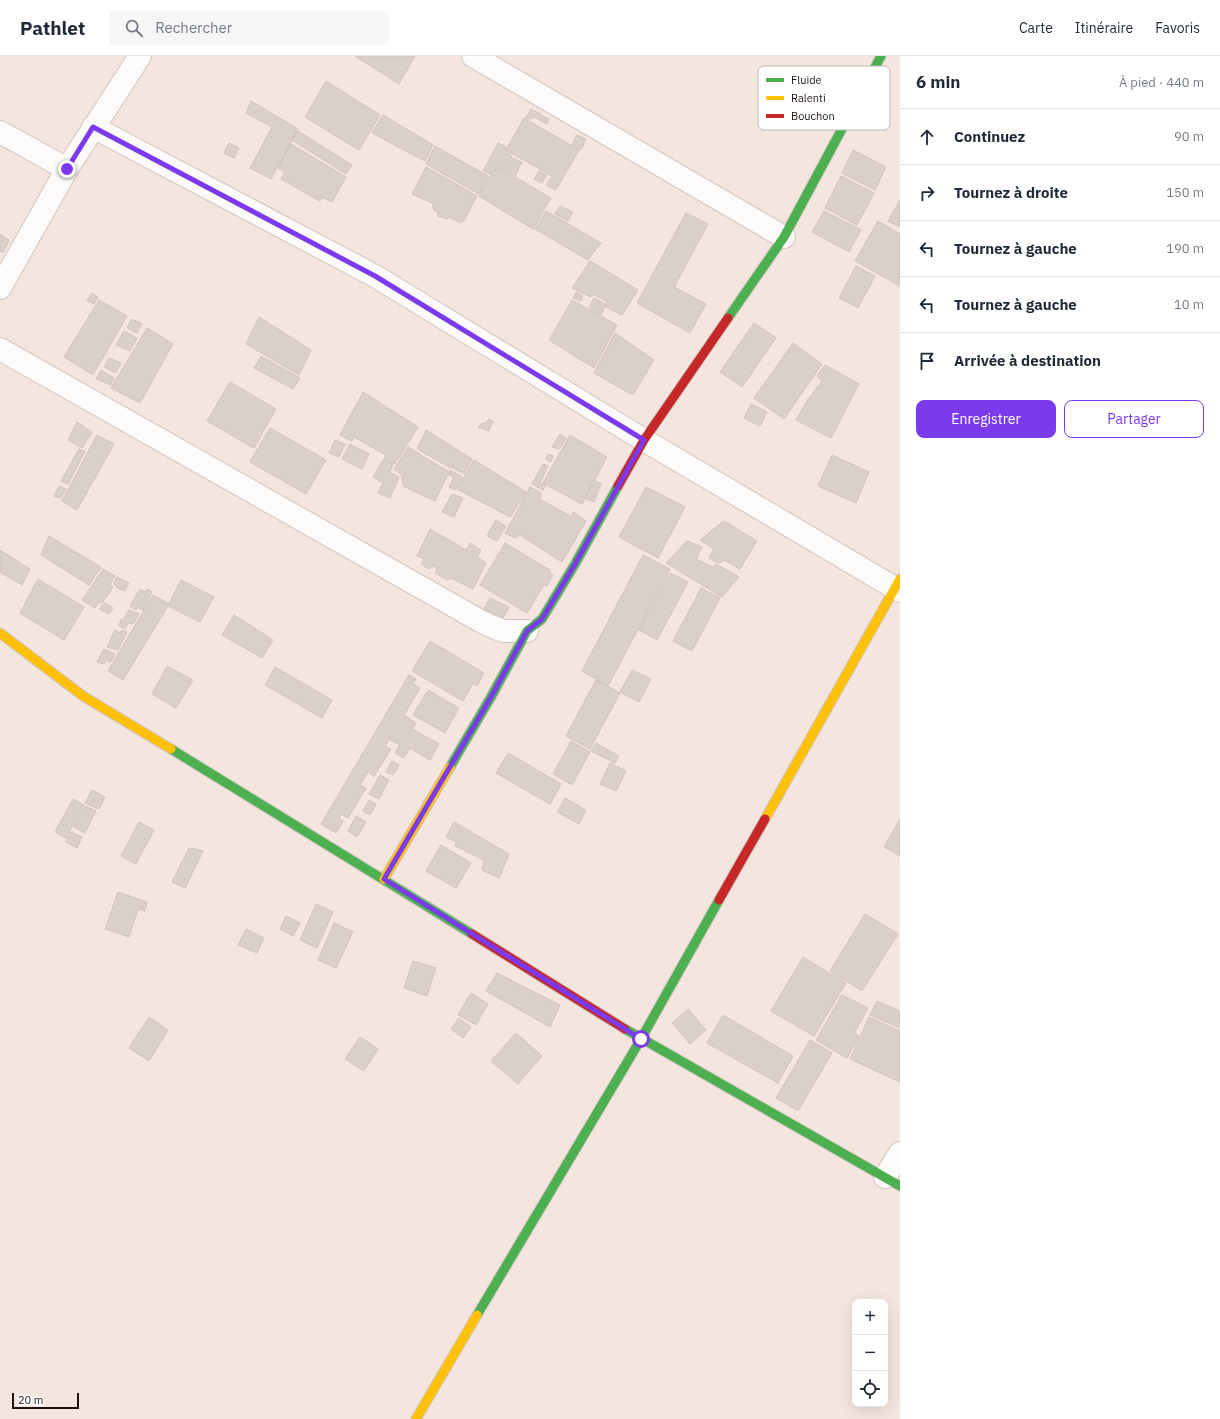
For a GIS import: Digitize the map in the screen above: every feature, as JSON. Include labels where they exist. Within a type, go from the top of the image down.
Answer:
[{"type":"street","points":[[0,288],[67,169],[140,56]]},
{"type":"street","points":[[473,56],[784,237]]},
{"type":"street","points":[[876,66],[881,56]]},
{"type":"street","points":[[93,127],[375,276],[644,440],[898,586],[641,1039],[416,1419]]},
{"type":"street","points":[[384,879],[491,697],[527,631],[542,619],[575,564],[644,440],[784,237],[841,130]]},
{"type":"street","points":[[0,132],[67,169]]},
{"type":"street","points":[[0,349],[484,623],[503,631],[527,631]]},
{"type":"street","points":[[0,633],[83,696],[384,879],[641,1039],[893,1181],[900,1153]]},
{"type":"building","points":[[355,56],[415,56],[399,84]]},
{"type":"building","points":[[326,81],[380,115],[359,150],[305,117]]},
{"type":"building","points":[[251,101],[298,129],[271,179],[250,168],[272,127],[246,113]]},
{"type":"building","points":[[531,109],[549,119],[547,124],[534,117],[531,119],[526,118]]},
{"type":"building","points":[[383,115],[433,145],[425,161],[372,133]]},
{"type":"building","points":[[524,118],[579,150],[556,190],[546,185],[552,176],[506,150]]},
{"type":"building","points":[[298,131],[352,165],[346,174],[292,140]]},
{"type":"building","points":[[577,135],[586,139],[581,150],[572,145]]},
{"type":"building","points":[[229,143],[239,148],[234,158],[224,153]]},
{"type":"building","points":[[498,143],[506,147],[505,151],[512,156],[506,170],[494,165],[490,174],[483,171]]},
{"type":"building","points":[[291,144],[346,177],[332,202],[322,197],[320,201],[281,179],[285,172],[278,168]]},
{"type":"building","points":[[435,146],[488,176],[479,194],[426,164]]},
{"type":"building","points":[[853,150],[886,167],[875,190],[842,173]]},
{"type":"building","points":[[513,158],[522,162],[515,177],[551,198],[533,229],[479,196],[495,167],[507,172]]},
{"type":"building","points":[[426,167],[477,196],[465,219],[461,223],[449,217],[447,219],[438,216],[438,213],[434,210],[432,203],[412,194]]},
{"type":"building","points":[[539,171],[547,175],[542,183],[534,179]]},
{"type":"building","points":[[841,176],[874,193],[857,225],[825,208]]},
{"type":"building","points":[[900,200],[900,227],[888,221]]},
{"type":"building","points":[[560,206],[573,212],[568,221],[555,214]]},
{"type":"building","points":[[546,211],[601,243],[588,260],[535,229]]},
{"type":"building","points":[[824,211],[861,230],[849,252],[812,232]]},
{"type":"building","points":[[686,213],[708,224],[674,287],[706,304],[690,333],[637,303]]},
{"type":"building","points":[[878,221],[900,234],[900,286],[855,261]]},
{"type":"building","points":[[0,234],[9,240],[3,253],[0,251]]},
{"type":"building","points":[[590,261],[638,290],[622,315],[606,307],[608,302],[593,294],[591,297],[572,288]]},
{"type":"building","points":[[856,266],[875,276],[858,308],[839,298]]},
{"type":"building","points":[[576,292],[583,296],[581,301],[573,298]]},
{"type":"building","points":[[92,293],[98,297],[94,304],[87,301]]},
{"type":"building","points":[[594,298],[606,304],[601,315],[589,308]]},
{"type":"building","points":[[99,300],[127,316],[93,375],[64,357]]},
{"type":"building","points":[[572,300],[617,325],[594,368],[549,340]]},
{"type":"building","points":[[259,317],[311,350],[299,375],[246,344]]},
{"type":"building","points":[[132,319],[142,324],[137,333],[127,328]]},
{"type":"building","points":[[754,323],[776,338],[742,387],[720,372]]},
{"type":"building","points":[[147,328],[173,344],[140,403],[111,388]]},
{"type":"building","points":[[124,331],[137,338],[130,351],[116,345]]},
{"type":"building","points":[[615,333],[654,360],[633,395],[594,373]]},
{"type":"building","points":[[793,343],[822,364],[784,419],[754,398]]},
{"type":"building","points":[[261,356],[300,378],[293,389],[254,368]]},
{"type":"building","points":[[109,358],[121,363],[116,373],[104,367]]},
{"type":"building","points":[[825,365],[859,384],[831,438],[796,420],[807,401],[822,381],[817,376]]},
{"type":"building","points":[[101,370],[114,378],[111,385],[96,379]]},
{"type":"building","points":[[230,382],[276,409],[254,448],[207,421]]},
{"type":"building","points":[[363,392],[418,427],[398,459],[396,459],[395,464],[384,459],[386,455],[354,437],[352,441],[340,435]]},
{"type":"building","points":[[751,404],[767,412],[760,426],[744,418]]},
{"type":"building","points":[[489,419],[493,421],[489,431],[478,427],[481,424],[486,423]]},
{"type":"building","points":[[77,422],[92,432],[82,448],[68,440]]},
{"type":"building","points":[[270,428],[326,460],[306,494],[250,462]]},
{"type":"building","points":[[426,430],[472,459],[464,474],[453,468],[453,464],[451,468],[417,449]]},
{"type":"building","points":[[560,434],[566,438],[559,449],[552,447]]},
{"type":"building","points":[[97,435],[114,444],[77,510],[62,501]]},
{"type":"building","points":[[570,435],[607,457],[582,504],[543,483]]},
{"type":"building","points":[[335,440],[345,444],[339,457],[329,453]]},
{"type":"building","points":[[350,444],[369,454],[362,469],[342,459]]},
{"type":"building","points":[[408,447],[449,472],[435,501],[403,486],[402,475],[394,469]]},
{"type":"building","points":[[79,449],[85,451],[68,484],[61,481]]},
{"type":"building","points":[[548,454],[553,456],[551,462],[546,459]]},
{"type":"building","points":[[832,455],[869,472],[856,503],[818,486]]},
{"type":"building","points":[[383,460],[393,464],[390,472],[399,477],[390,498],[378,493],[383,483],[373,477]]},
{"type":"building","points":[[474,460],[526,492],[510,517],[457,489]]},
{"type":"building","points":[[543,464],[548,466],[540,483],[545,485],[543,490],[532,484]]},
{"type":"building","points":[[450,470],[462,478],[455,490],[449,487],[454,477],[449,475]]},
{"type":"building","points":[[595,481],[601,484],[594,502],[585,498]]},
{"type":"building","points":[[59,486],[66,489],[61,498],[54,496]]},
{"type":"building","points":[[530,487],[541,493],[540,499],[570,516],[574,512],[586,521],[562,562],[520,535],[515,538],[505,533]]},
{"type":"building","points":[[646,487],[685,507],[658,558],[619,537]]},
{"type":"building","points":[[452,494],[463,498],[454,517],[442,512]]},
{"type":"building","points":[[496,520],[506,526],[497,541],[487,536]]},
{"type":"building","points":[[724,521],[757,541],[740,569],[724,560],[719,563],[709,558],[714,549],[700,540]]},
{"type":"building","points":[[430,529],[466,550],[470,543],[481,550],[477,557],[486,563],[473,589],[451,578],[448,580],[435,573],[437,568],[433,566],[429,569],[421,564],[424,559],[417,556]]},
{"type":"building","points":[[49,536],[101,567],[89,585],[41,555]]},
{"type":"building","points":[[687,541],[702,547],[696,559],[712,567],[716,564],[739,577],[722,597],[666,563]]},
{"type":"building","points":[[505,543],[550,570],[550,573],[553,575],[547,586],[544,585],[527,613],[480,585]]},
{"type":"building","points":[[0,550],[30,569],[22,585],[0,572]]},
{"type":"building","points":[[643,555],[670,569],[608,686],[582,671]]},
{"type":"building","points":[[103,569],[115,576],[110,584],[113,587],[102,603],[99,602],[95,608],[82,600]]},
{"type":"building","points":[[670,573],[688,582],[657,640],[639,630]]},
{"type":"building","points":[[117,577],[129,583],[125,591],[117,588],[114,583]]},
{"type":"building","points":[[38,579],[84,607],[64,640],[20,613]]},
{"type":"building","points":[[181,580],[214,597],[200,622],[168,606]]},
{"type":"building","points":[[701,588],[720,598],[692,651],[673,641]]},
{"type":"building","points":[[140,589],[145,592],[147,589],[152,592],[143,610],[137,607],[136,610],[130,606]]},
{"type":"building","points":[[153,595],[169,604],[123,680],[108,671]]},
{"type":"building","points":[[490,598],[509,607],[503,618],[484,609]]},
{"type":"building","points":[[105,603],[113,608],[109,614],[99,609]]},
{"type":"building","points":[[129,610],[139,614],[133,624],[128,623],[125,629],[119,626],[121,619],[123,620]]},
{"type":"building","points":[[234,615],[273,640],[262,658],[222,635]]},
{"type":"building","points":[[115,630],[120,633],[122,630],[127,632],[118,650],[107,647]]},
{"type":"building","points":[[430,641],[484,673],[477,686],[473,683],[463,701],[412,671]]},
{"type":"building","points":[[104,649],[115,654],[111,662],[106,660],[104,664],[97,662]]},
{"type":"building","points":[[167,666],[193,680],[176,708],[152,694]]},
{"type":"building","points":[[275,667],[332,700],[322,718],[265,685]]},
{"type":"building","points":[[632,670],[651,679],[639,702],[620,692]]},
{"type":"building","points":[[409,675],[416,679],[413,684],[420,688],[404,715],[416,723],[412,729],[439,744],[430,760],[410,748],[404,758],[395,753],[400,745],[389,739],[385,746],[391,749],[374,776],[368,772],[360,785],[366,788],[348,818],[341,814],[339,818],[343,821],[336,833],[321,824]]},
{"type":"building","points":[[596,680],[620,693],[590,749],[566,736]]},
{"type":"building","points":[[428,690],[459,708],[445,733],[413,715]]},
{"type":"building","points":[[571,741],[590,752],[572,785],[553,774]]},
{"type":"building","points":[[596,743],[619,756],[615,763],[591,751]]},
{"type":"building","points":[[508,753],[561,784],[550,804],[496,773]]},
{"type":"building","points":[[392,761],[399,765],[393,775],[386,772]]},
{"type":"building","points":[[610,763],[626,771],[616,791],[600,784]]},
{"type":"building","points":[[380,775],[389,780],[379,799],[369,794]]},
{"type":"building","points":[[92,790],[105,797],[99,809],[85,803]]},
{"type":"building","points":[[565,798],[586,810],[579,824],[557,812]]},
{"type":"building","points":[[73,799],[84,805],[66,838],[55,832]]},
{"type":"building","points":[[369,800],[376,804],[370,815],[363,811]]},
{"type":"building","points":[[85,806],[96,811],[85,833],[74,827]]},
{"type":"building","points":[[356,816],[366,822],[357,837],[348,831]]},
{"type":"building","points":[[900,819],[900,856],[884,847]]},
{"type":"building","points":[[139,822],[154,830],[136,864],[121,856]]},
{"type":"building","points":[[454,822],[509,854],[499,878],[482,870],[484,860],[455,846],[456,842],[446,837]]},
{"type":"building","points":[[71,832],[82,837],[77,848],[66,842]]},
{"type":"building","points":[[441,845],[471,863],[456,888],[426,871]]},
{"type":"building","points":[[189,848],[203,851],[185,888],[172,882]]},
{"type":"building","points":[[118,892],[147,902],[145,911],[138,909],[129,937],[105,929]]},
{"type":"building","points":[[316,904],[333,912],[317,948],[300,940]]},
{"type":"building","points":[[865,914],[898,934],[862,991],[830,971]]},
{"type":"building","points":[[286,916],[300,923],[293,936],[280,929]]},
{"type":"building","points":[[334,923],[353,932],[336,968],[318,960]]},
{"type":"building","points":[[246,929],[264,938],[257,953],[238,945]]},
{"type":"building","points":[[803,957],[846,983],[814,1036],[771,1011]]},
{"type":"building","points":[[413,961],[436,968],[427,996],[404,988]]},
{"type":"building","points":[[497,973],[560,1005],[550,1027],[486,991]]},
{"type":"building","points":[[471,993],[488,1004],[476,1025],[458,1015]]},
{"type":"building","points":[[842,995],[868,1008],[855,1032],[859,1036],[847,1058],[816,1040]]},
{"type":"building","points":[[877,1001],[900,1011],[900,1028],[870,1015]]},
{"type":"building","points":[[688,1009],[706,1030],[690,1044],[672,1023]]},
{"type":"building","points":[[723,1015],[793,1056],[778,1083],[707,1043]]},
{"type":"building","points":[[149,1017],[168,1030],[149,1061],[129,1048]]},
{"type":"building","points":[[869,1017],[900,1031],[900,1082],[850,1059]]},
{"type":"building","points":[[459,1018],[471,1027],[463,1038],[451,1029]]},
{"type":"building","points":[[516,1033],[542,1056],[518,1084],[491,1061]]},
{"type":"building","points":[[360,1037],[378,1049],[364,1071],[345,1059]]},
{"type":"building","points":[[810,1040],[832,1053],[798,1111],[776,1098]]},
{"type":"traffic: fast","points":[[876,66],[881,56]]},
{"type":"traffic: fast","points":[[728,318],[784,237],[841,130]]},
{"type":"traffic: fast","points":[[450,767],[527,631],[542,619],[575,564],[618,486]]},
{"type":"traffic: fast","points":[[171,749],[472,934]]},
{"type":"traffic: fast","points":[[477,1315],[641,1039],[719,900]]},
{"type":"traffic: fast","points":[[625,1029],[900,1186]]},
{"type":"traffic: slow","points":[[765,819],[900,579]]},
{"type":"traffic: slow","points":[[0,633],[83,696],[171,749]]},
{"type":"traffic: slow","points":[[384,879],[450,767]]},
{"type":"traffic: slow","points":[[416,1419],[477,1315]]},
{"type":"traffic: jam","points":[[618,486],[644,440],[728,318]]},
{"type":"traffic: jam","points":[[719,900],[765,819]]},
{"type":"traffic: jam","points":[[472,934],[625,1029]]},
{"type":"route","points":[[67,169],[93,127],[375,276],[644,440],[575,564],[542,619],[527,631],[491,697],[384,879],[641,1039]]}]
